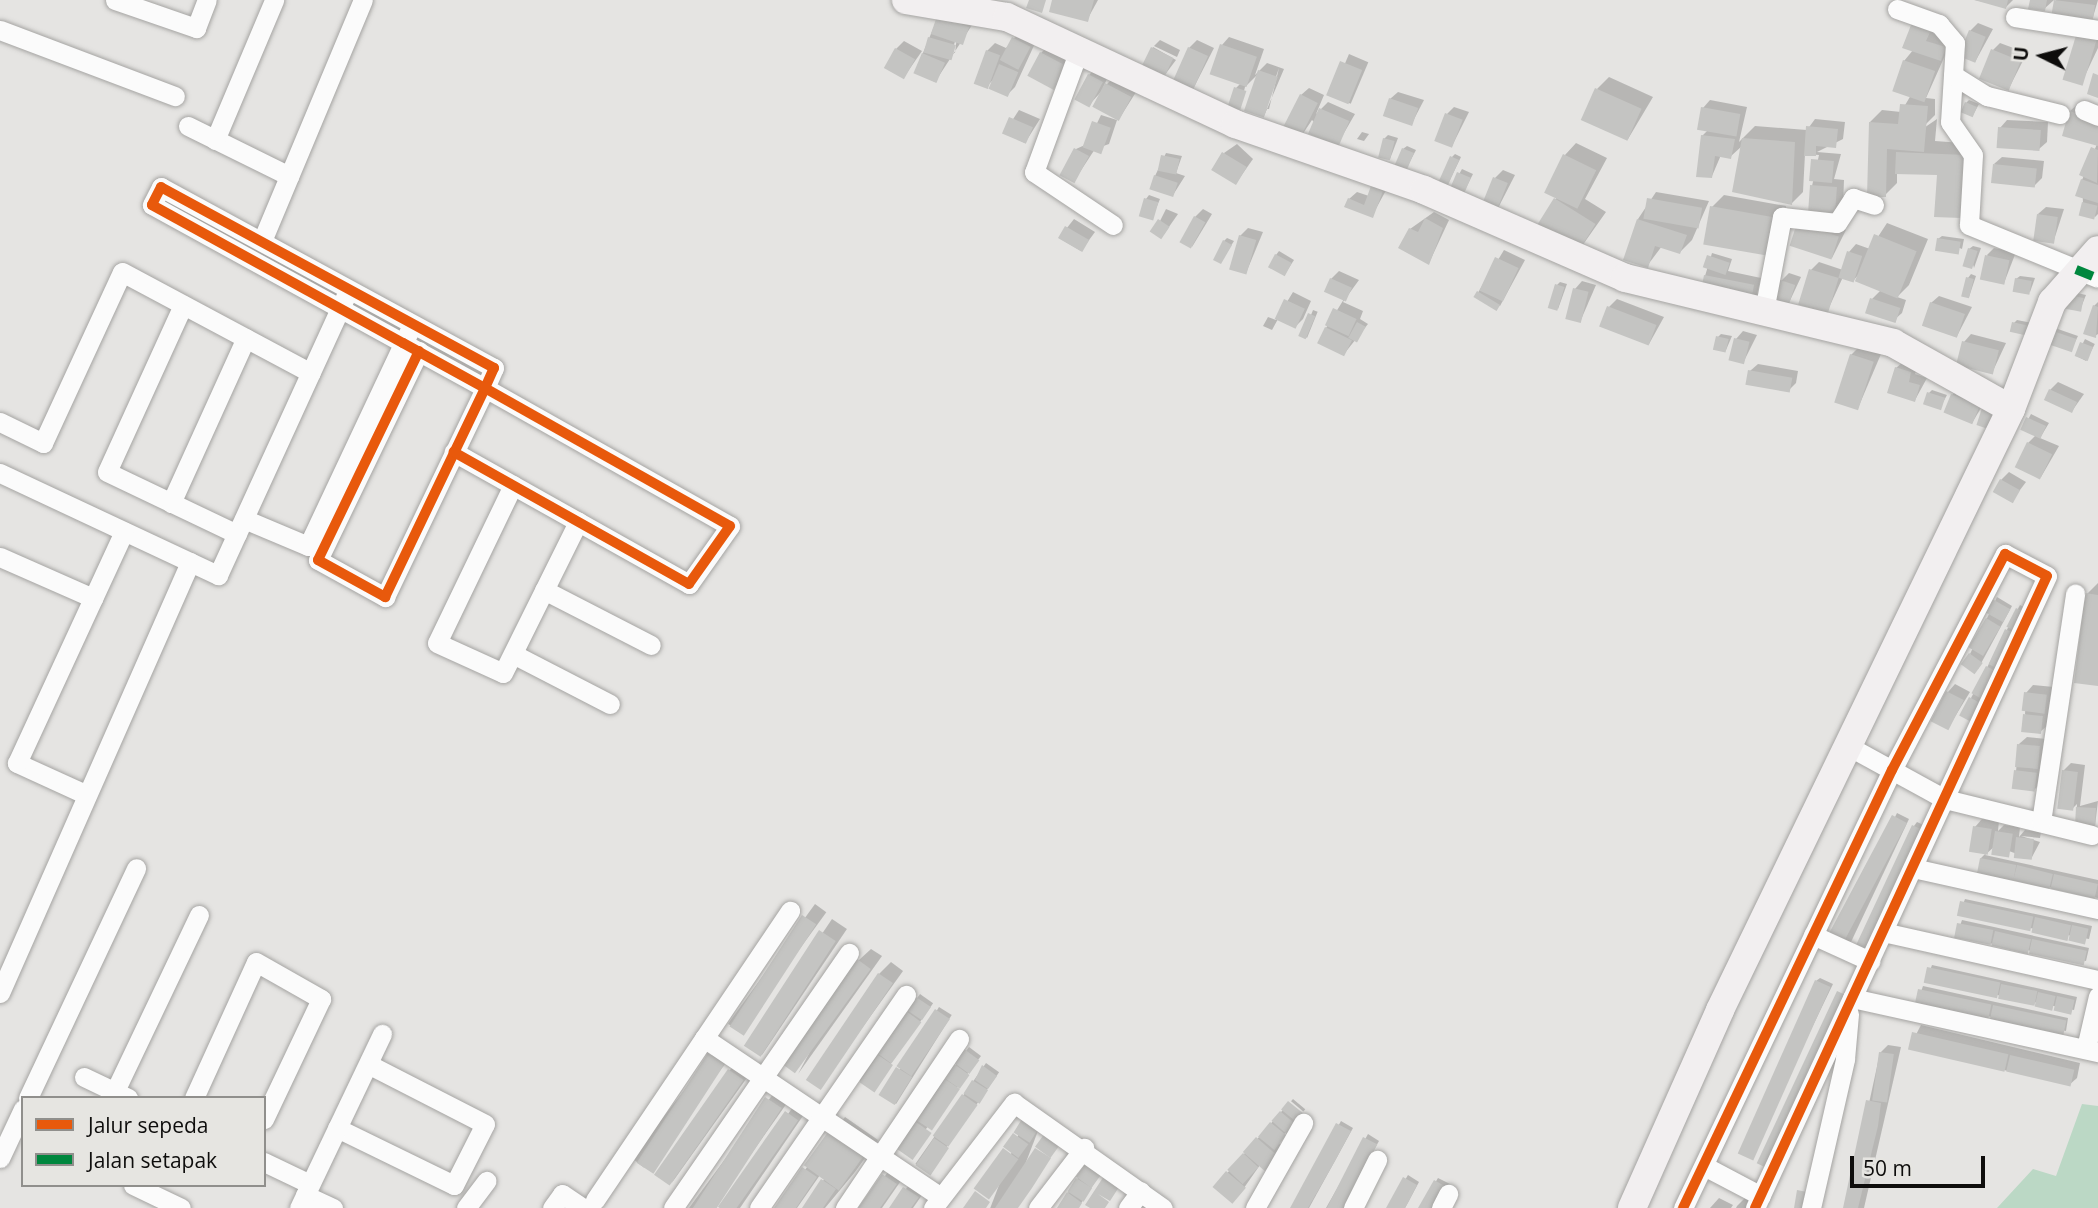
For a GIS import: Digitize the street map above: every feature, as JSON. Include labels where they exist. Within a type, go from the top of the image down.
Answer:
[{"type":"street","points":[[116,0],[195,28],[206,0]]},
{"type":"street","points":[[215,140],[274,0]]},
{"type":"street","points":[[262,241],[363,0]]},
{"type":"street","points":[[906,0],[1007,17],[1235,124],[1424,190],[1625,278],[1893,343],[2011,409]]},
{"type":"street","points":[[1897,9],[1939,24],[1952,36],[1950,122],[1973,155],[1969,225],[2087,274]]},
{"type":"street","points":[[2015,17],[2098,30]]},
{"type":"street","points":[[0,30],[175,96]]},
{"type":"street","points":[[1079,50],[1033,166],[1040,178],[1113,225]]},
{"type":"street","points":[[1953,75],[1987,96],[2060,114]]},
{"type":"street","points":[[188,126],[289,176]]},
{"type":"street","points":[[412,324],[411,347],[318,560],[385,597],[454,452],[485,388],[494,368],[161,187],[152,205],[411,347],[485,388],[730,526],[689,584],[454,452]]},
{"type":"street","points":[[1764,311],[1782,217],[1837,223],[1853,198],[1874,205]]},
{"type":"street","points":[[1632,1208],[1848,746],[2011,409],[2052,302],[2087,274],[2098,250]]},
{"type":"street","points":[[0,422],[43,443],[122,272],[310,373]]},
{"type":"street","points":[[0,473],[218,575],[349,290]]},
{"type":"street","points":[[183,305],[107,472],[171,503],[308,547],[411,347]]},
{"type":"street","points":[[171,503],[246,338]]},
{"type":"street","points":[[513,485],[438,643],[503,673],[578,522]]},
{"type":"street","points":[[85,794],[17,763],[124,531]]},
{"type":"street","points":[[1683,1208],[1706,1167],[1812,935],[1892,770],[2005,554],[2047,576],[1758,1202],[1706,1167]]},
{"type":"street","points":[[0,557],[93,598]]},
{"type":"street","points":[[0,993],[76,831],[85,794],[190,562]]},
{"type":"street","points":[[544,590],[651,645]]},
{"type":"street","points":[[2041,822],[2075,594]]},
{"type":"street","points":[[513,654],[610,704]]},
{"type":"street","points":[[1848,746],[1945,799],[2092,835]]},
{"type":"street","points":[[29,1096],[136,868]]},
{"type":"street","points":[[1913,868],[2098,909]]},
{"type":"street","points":[[552,1208],[562,1194],[589,1204],[790,911]]},
{"type":"street","points":[[84,1076],[122,1095],[199,915]]},
{"type":"street","points":[[1883,932],[2098,979]]},
{"type":"street","points":[[1812,935],[1870,961]]},
{"type":"street","points":[[673,1208],[849,953]]},
{"type":"street","points":[[195,1096],[256,962],[321,999],[266,1114]]},
{"type":"street","points":[[760,1208],[906,995]]},
{"type":"street","points":[[1850,1002],[2092,1050],[2098,996]]},
{"type":"street","points":[[1811,1208],[1845,1059],[1850,1002]]},
{"type":"street","points":[[305,1196],[382,1034]]},
{"type":"street","points":[[704,1038],[880,1157],[937,1203],[1014,1103],[1084,1147],[1163,1208]]},
{"type":"street","points":[[845,1208],[959,1039]]},
{"type":"street","points":[[337,1128],[454,1185],[485,1124],[368,1064]]},
{"type":"street","points":[[1255,1208],[1303,1123]]},
{"type":"street","points":[[0,1158],[12,1127]]},
{"type":"street","points":[[1038,1208],[1084,1147]]},
{"type":"street","points":[[1353,1208],[1377,1160]]},
{"type":"street","points":[[266,1164],[305,1196],[333,1208]]},
{"type":"street","points":[[466,1208],[486,1181]]},
{"type":"street","points":[[137,1187],[181,1208]]},
{"type":"street","points":[[1128,1208],[1141,1191]]},
{"type":"green space","points":[[2082,1104],[2098,1106],[2098,1208],[1997,1208],[2033,1169],[2056,1176]]},
{"type":"building","points":[[1029,0],[1046,0],[1042,13],[1026,8]]},
{"type":"building","points":[[1052,0],[1094,0],[1088,22],[1049,12]]},
{"type":"building","points":[[1974,0],[2008,0],[2006,9]]},
{"type":"building","points":[[2030,0],[2047,0],[2045,11],[2028,9]]},
{"type":"building","points":[[2054,0],[2095,5],[2092,25],[2051,17]]},
{"type":"building","points":[[937,16],[969,27],[963,45],[931,34]]},
{"type":"building","points":[[1913,20],[1932,28],[1926,41],[1946,47],[1941,61],[1902,48]]},
{"type":"building","points":[[2078,29],[2098,35],[2083,86],[2063,80]]},
{"type":"building","points":[[1969,30],[1986,37],[1975,63],[1959,56]]},
{"type":"building","points":[[928,37],[956,45],[951,60],[924,52]]},
{"type":"building","points":[[1012,37],[1031,47],[1018,70],[1000,60]]},
{"type":"building","points":[[1220,44],[1257,57],[1246,87],[1210,74]]},
{"type":"building","points":[[1151,47],[1173,58],[1163,79],[1141,68]]},
{"type":"building","points":[[1188,47],[1208,56],[1191,95],[1171,86]]},
{"type":"building","points":[[895,48],[915,59],[904,79],[884,68]]},
{"type":"building","points":[[1991,49],[2021,61],[2009,91],[1979,79]]},
{"type":"building","points":[[986,50],[1000,55],[988,89],[974,84]]},
{"type":"building","points":[[1040,52],[1066,66],[1054,90],[1027,76]]},
{"type":"building","points":[[922,53],[945,63],[936,83],[913,73]]},
{"type":"building","points":[[1903,60],[1935,71],[1924,102],[1892,91]]},
{"type":"building","points":[[1340,61],[1362,70],[1348,104],[1326,95]]},
{"type":"building","points":[[999,64],[1018,72],[1008,97],[988,89]]},
{"type":"building","points":[[1258,70],[1278,77],[1264,117],[1244,111]]},
{"type":"building","points":[[2093,73],[2098,75],[2098,98],[2087,94]]},
{"type":"building","points":[[1088,74],[1103,82],[1089,108],[1074,100]]},
{"type":"building","points":[[1105,83],[1131,97],[1119,121],[1092,107]]},
{"type":"building","points":[[1234,87],[1246,91],[1240,110],[1228,106]]},
{"type":"building","points":[[1595,88],[1642,109],[1627,141],[1581,120]]},
{"type":"building","points":[[1300,94],[1318,103],[1299,140],[1281,131]]},
{"type":"building","points":[[1389,98],[1418,108],[1412,126],[1383,116]]},
{"type":"building","points":[[1965,102],[1977,107],[1973,117],[1961,112]]},
{"type":"building","points":[[1900,104],[1928,106],[1924,152],[1887,149],[1886,197],[1867,197],[1869,122],[1898,124]]},
{"type":"building","points":[[1701,107],[1740,114],[1736,137],[1697,130]]},
{"type":"building","points":[[1319,108],[1349,121],[1338,147],[1308,134]]},
{"type":"building","points":[[2069,111],[2098,119],[2098,146],[2062,136]]},
{"type":"building","points":[[1445,113],[1463,120],[1452,148],[1434,141]]},
{"type":"building","points":[[1009,117],[1033,127],[1026,144],[1002,134]]},
{"type":"building","points":[[1092,121],[1111,128],[1101,154],[1082,147]]},
{"type":"building","points":[[1806,126],[1838,129],[1836,148],[1816,146],[1816,156],[1804,156]]},
{"type":"building","points":[[1998,127],[2041,130],[2039,151],[1997,148]]},
{"type":"building","points":[[1701,135],[1735,139],[1731,159],[1715,156],[1712,178],[1696,177]]},
{"type":"building","points":[[1383,138],[1395,141],[1390,160],[1378,157]]},
{"type":"building","points":[[1742,138],[1795,142],[1792,205],[1732,192]]},
{"type":"building","points":[[2091,147],[2098,150],[2097,183],[2079,175]]},
{"type":"building","points":[[1074,148],[1089,156],[1074,183],[1059,175]]},
{"type":"building","points":[[1402,148],[1414,153],[1406,172],[1394,167]]},
{"type":"building","points":[[1222,152],[1247,167],[1236,185],[1211,170]]},
{"type":"building","points":[[1896,152],[1965,155],[1961,218],[1934,217],[1937,175],[1895,174]]},
{"type":"building","points":[[1563,154],[1596,170],[1577,209],[1544,193]]},
{"type":"building","points":[[1161,155],[1180,159],[1176,175],[1158,171]]},
{"type":"building","points":[[1450,156],[1459,160],[1446,190],[1437,186]]},
{"type":"building","points":[[1811,159],[1834,161],[1832,183],[1809,181]]},
{"type":"building","points":[[1993,164],[2037,169],[2035,187],[1991,183]]},
{"type":"building","points":[[1457,172],[1471,178],[1462,199],[1448,193]]},
{"type":"building","points":[[1154,175],[1178,183],[1173,197],[1149,189]]},
{"type":"building","points":[[1493,177],[1508,183],[1495,214],[1481,208]]},
{"type":"building","points":[[2081,179],[2098,185],[2098,203],[2075,196]]},
{"type":"building","points":[[1810,185],[1837,187],[1835,215],[1808,213]]},
{"type":"building","points":[[1371,186],[1383,191],[1373,218],[1344,207],[1348,198],[1364,205]]},
{"type":"building","points":[[1144,198],[1158,202],[1153,220],[1139,216]]},
{"type":"building","points":[[1554,198],[1596,224],[1576,254],[1535,229]]},
{"type":"building","points":[[1647,198],[1702,208],[1699,228],[1643,219]]},
{"type":"building","points":[[2082,202],[2098,206],[2094,219],[2079,216]]},
{"type":"building","points":[[1710,206],[1775,217],[1768,256],[1703,244]]},
{"type":"building","points":[[2037,214],[2058,217],[2054,244],[2033,241]]},
{"type":"building","points":[[1194,216],[1205,222],[1191,249],[1179,242]]},
{"type":"building","points":[[1425,218],[1443,228],[1429,265],[1398,248],[1409,228],[1418,232]]},
{"type":"building","points":[[1158,219],[1170,227],[1161,239],[1150,231]]},
{"type":"building","points":[[1637,219],[1687,235],[1680,254],[1655,246],[1648,268],[1623,260]]},
{"type":"building","points":[[1797,223],[1839,237],[1831,259],[1790,246]]},
{"type":"building","points":[[1065,226],[1089,240],[1082,252],[1058,238]]},
{"type":"building","points":[[1874,234],[1917,251],[1898,299],[1855,281]]},
{"type":"building","points":[[1239,235],[1256,240],[1246,275],[1229,270]]},
{"type":"building","points":[[1937,238],[1961,242],[1959,255],[1935,251]]},
{"type":"building","points":[[1223,240],[1232,245],[1221,264],[1213,260]]},
{"type":"building","points":[[1968,248],[1978,251],[1972,269],[1962,266]]},
{"type":"building","points":[[1847,251],[1862,256],[1854,283],[1838,278]]},
{"type":"building","points":[[1275,254],[1292,263],[1285,276],[1268,267]]},
{"type":"building","points":[[1707,255],[1730,263],[1725,275],[1703,267]]},
{"type":"building","points":[[1985,255],[2009,260],[2004,285],[1980,279]]},
{"type":"building","points":[[1495,257],[1519,268],[1503,302],[1479,291]]},
{"type":"building","points":[[1809,269],[1839,278],[1828,313],[1798,304]]},
{"type":"building","points":[[1704,275],[1754,285],[1750,307],[1700,298]]},
{"type":"building","points":[[1966,277],[1974,279],[1969,298],[1961,296]]},
{"type":"building","points":[[1330,278],[1352,288],[1346,301],[1324,292]]},
{"type":"building","points":[[2015,278],[2032,281],[2029,295],[2013,292]]},
{"type":"building","points":[[1780,280],[1795,285],[1787,312],[1771,307]]},
{"type":"building","points":[[1555,284],[1565,287],[1557,311],[1548,308]]},
{"type":"building","points":[[1573,288],[1589,292],[1581,323],[1565,319]]},
{"type":"building","points":[[1477,291],[1500,305],[1497,311],[1473,297]]},
{"type":"building","points":[[2068,295],[2084,298],[2081,312],[2065,309]]},
{"type":"building","points":[[1870,298],[1900,308],[1895,323],[1865,313]]},
{"type":"building","points":[[1284,299],[1305,309],[1296,329],[1275,319]]},
{"type":"building","points":[[1930,302],[1965,314],[1957,338],[1922,326]]},
{"type":"building","points":[[2093,305],[2098,307],[2096,338],[2083,334]]},
{"type":"building","points":[[1607,306],[1656,325],[1649,346],[1599,327]]},
{"type":"building","points":[[1333,308],[1357,319],[1349,336],[1325,325]]},
{"type":"building","points":[[1308,313],[1315,316],[1306,339],[1298,336]]},
{"type":"building","points":[[1357,322],[1366,327],[1357,343],[1348,338]]},
{"type":"building","points":[[2012,322],[2029,326],[2026,336],[2010,332]]},
{"type":"building","points":[[1325,327],[1352,340],[1344,356],[1317,343]]},
{"type":"building","points":[[2050,330],[2076,339],[2072,352],[2045,343]]},
{"type":"building","points":[[1716,336],[1729,339],[1726,353],[1713,350]]},
{"type":"building","points":[[1734,338],[1750,342],[1744,364],[1728,360]]},
{"type":"building","points":[[1962,341],[1999,350],[1993,374],[1956,365]]},
{"type":"building","points":[[2080,342],[2093,347],[2088,361],[2075,356]]},
{"type":"building","points":[[1850,354],[1874,362],[1858,410],[1834,403]]},
{"type":"building","points":[[1895,367],[1911,372],[1909,382],[1920,385],[1915,402],[1887,393]]},
{"type":"building","points":[[1748,370],[1792,378],[1790,393],[1745,385]]},
{"type":"building","points":[[2049,389],[2077,402],[2072,413],[2044,400]]},
{"type":"building","points":[[1927,392],[1945,398],[1941,410],[1923,404]]},
{"type":"building","points":[[1951,394],[1980,406],[1972,424],[1944,413]]},
{"type":"building","points":[[1982,408],[1994,412],[1989,429],[1976,425]]},
{"type":"building","points":[[2026,417],[2046,426],[2040,439],[2020,430]]},
{"type":"building","points":[[2027,442],[2052,454],[2040,479],[2015,467]]},
{"type":"building","points":[[2000,479],[2020,490],[2013,503],[1993,492]]},
{"type":"building","points":[[2085,593],[2098,595],[2098,686],[2074,683]]},
{"type":"building","points":[[1992,599],[2010,609],[2003,622],[1985,612]]},
{"type":"building","points":[[2016,608],[2028,614],[2018,633],[2006,627]]},
{"type":"building","points":[[1986,618],[2001,627],[1983,656],[1968,647]]},
{"type":"building","points":[[2005,629],[2018,635],[2001,670],[1989,664]]},
{"type":"building","points":[[1969,653],[1983,663],[1975,674],[1961,664]]},
{"type":"building","points":[[1986,666],[1999,673],[1985,700],[1971,693]]},
{"type":"building","points":[[1946,691],[1964,700],[1948,730],[1931,721]]},
{"type":"building","points":[[2024,692],[2047,695],[2045,714],[2022,711]]},
{"type":"building","points":[[1969,697],[1984,705],[1974,724],[1959,716]]},
{"type":"building","points":[[2023,714],[2043,716],[2041,734],[2021,732]]},
{"type":"building","points":[[2017,744],[2040,746],[2038,769],[2015,767]]},
{"type":"building","points":[[2014,770],[2037,773],[2035,792],[2012,789]]},
{"type":"building","points":[[2062,770],[2078,772],[2073,811],[2057,809]]},
{"type":"building","points":[[2076,807],[2096,808],[2095,827],[2075,826]]},
{"type":"building","points":[[1892,815],[1907,823],[1842,945],[1827,937]]},
{"type":"building","points":[[1912,825],[1927,832],[1870,956],[1854,949]]},
{"type":"building","points":[[1973,826],[1992,829],[1988,855],[1969,852]]},
{"type":"building","points":[[1995,831],[2013,834],[2009,858],[1991,855]]},
{"type":"building","points":[[2016,837],[2034,839],[2032,860],[2014,858]]},
{"type":"building","points":[[1980,858],[2016,865],[2013,881],[1977,874]]},
{"type":"building","points":[[2017,865],[2053,874],[2049,889],[2013,881]]},
{"type":"building","points":[[2054,874],[2098,884],[2094,899],[2051,889]]},
{"type":"building","points":[[1960,901],[2033,917],[2030,931],[1957,916]]},
{"type":"building","points":[[802,915],[816,924],[744,1036],[730,1027]]},
{"type":"building","points":[[2035,917],[2071,925],[2067,941],[2031,933]]},
{"type":"building","points":[[1957,923],[1993,930],[1990,945],[1954,938]]},
{"type":"building","points":[[2072,925],[2089,929],[2085,944],[2068,941]]},
{"type":"building","points":[[819,930],[836,941],[761,1057],[744,1046]]},
{"type":"building","points":[[1995,931],[2031,939],[2028,954],[1992,946]]},
{"type":"building","points":[[2032,939],[2087,951],[2084,965],[2029,954]]},
{"type":"building","points":[[857,959],[871,969],[795,1073],[781,1063]]},
{"type":"building","points":[[1927,967],[2000,983],[1997,998],[1924,983]]},
{"type":"building","points":[[878,973],[893,983],[821,1090],[806,1080]]},
{"type":"building","points":[[1815,980],[1831,987],[1753,1160],[1738,1154]]},
{"type":"building","points":[[2001,984],[2037,991],[2034,1006],[1998,999]]},
{"type":"building","points":[[1918,989],[1991,1005],[1988,1019],[1915,1004]]},
{"type":"building","points":[[1837,991],[1852,998],[1772,1170],[1757,1163]]},
{"type":"building","points":[[2038,992],[2056,996],[2052,1011],[2035,1007]]},
{"type":"building","points":[[2057,996],[2075,1000],[2071,1015],[2054,1011]]},
{"type":"building","points":[[916,997],[931,1007],[922,1020],[907,1010]]},
{"type":"building","points":[[1993,1005],[2066,1021],[2063,1036],[1990,1021]]},
{"type":"building","points":[[935,1009],[950,1019],[911,1076],[896,1066]]},
{"type":"building","points":[[906,1011],[921,1022],[891,1063],[876,1052]]},
{"type":"building","points":[[1912,1032],[2008,1054],[2004,1072],[1908,1050]]},
{"type":"building","points":[[964,1049],[979,1060],[969,1074],[954,1063]]},
{"type":"building","points":[[1879,1052],[1894,1054],[1887,1103],[1872,1101]]},
{"type":"building","points":[[708,1053],[725,1064],[653,1174],[637,1163]]},
{"type":"building","points":[[878,1055],[893,1065],[874,1092],[860,1082]]},
{"type":"building","points":[[2010,1055],[2074,1070],[2070,1086],[2006,1072]]},
{"type":"building","points":[[954,1064],[970,1075],[960,1089],[944,1078]]},
{"type":"building","points":[[982,1065],[997,1076],[988,1089],[975,1080]]},
{"type":"building","points":[[896,1067],[912,1077],[895,1105],[879,1095]]},
{"type":"building","points":[[728,1069],[744,1080],[670,1186],[654,1175]]},
{"type":"building","points":[[945,1079],[960,1089],[932,1131],[917,1120]]},
{"type":"building","points":[[972,1080],[988,1090],[980,1104],[964,1094]]},
{"type":"building","points":[[962,1094],[978,1105],[948,1147],[933,1136]]},
{"type":"building","points":[[765,1097],[782,1108],[717,1208],[693,1208]]},
{"type":"building","points":[[1866,1100],[1881,1103],[1878,1126],[1858,1208],[1843,1208]]},
{"type":"building","points":[[1288,1101],[1303,1113],[1296,1122],[1281,1110]]},
{"type":"building","points":[[785,1111],[798,1120],[737,1208],[718,1207]]},
{"type":"building","points":[[1280,1111],[1295,1124],[1287,1134],[1271,1121]]},
{"type":"building","points":[[1022,1119],[1038,1129],[1030,1143],[1014,1133]]},
{"type":"building","points":[[916,1122],[932,1133],[913,1160],[897,1149]]},
{"type":"building","points":[[1270,1122],[1286,1135],[1274,1150],[1258,1137]]},
{"type":"building","points":[[1336,1123],[1351,1131],[1335,1161],[1308,1208],[1290,1208]]},
{"type":"building","points":[[828,1132],[863,1157],[839,1190],[804,1165]]},
{"type":"building","points":[[1013,1133],[1028,1144],[1018,1158],[1003,1147]]},
{"type":"building","points":[[1045,1133],[1060,1144],[1050,1158],[1035,1147]]},
{"type":"building","points":[[1256,1137],[1278,1156],[1265,1171],[1243,1152]]},
{"type":"building","points":[[1363,1137],[1377,1144],[1345,1208],[1327,1208]]},
{"type":"building","points":[[934,1138],[949,1148],[930,1175],[916,1165]]},
{"type":"building","points":[[1003,1148],[1018,1159],[989,1200],[974,1188]]},
{"type":"building","points":[[1035,1148],[1051,1158],[1032,1188],[1018,1208],[995,1208]]},
{"type":"building","points":[[1243,1153],[1258,1167],[1243,1184],[1227,1170]]},
{"type":"building","points":[[1086,1163],[1101,1174],[1091,1188],[1076,1177]]},
{"type":"building","points":[[802,1167],[817,1177],[796,1208],[774,1208]]},
{"type":"building","points":[[1226,1171],[1246,1188],[1232,1204],[1213,1187]]},
{"type":"building","points":[[882,1174],[897,1184],[880,1208],[858,1208]]},
{"type":"building","points":[[1104,1176],[1119,1187],[1110,1201],[1098,1194],[1109,1202],[1105,1208],[1090,1208],[1085,1205]]},
{"type":"building","points":[[1403,1177],[1417,1185],[1409,1201],[1405,1208],[1386,1208]]},
{"type":"building","points":[[1076,1178],[1092,1188],[1084,1202],[1068,1192]]},
{"type":"building","points":[[821,1179],[836,1189],[823,1208],[802,1208]]},
{"type":"building","points":[[1434,1180],[1448,1188],[1437,1208],[1418,1208]]},
{"type":"building","points":[[903,1187],[919,1197],[911,1208],[889,1208]]},
{"type":"building","points":[[1797,1190],[1812,1193],[1809,1208],[1794,1208]]},
{"type":"building","points":[[975,1191],[990,1202],[986,1208],[963,1208]]},
{"type":"building","points":[[1067,1192],[1082,1203],[1079,1208],[1057,1208]]},
{"type":"marked path","points":[[2076,269],[2098,278]]},
{"type":"cycle path","points":[[419,351],[318,560],[385,597],[485,388],[494,368],[161,187],[152,205],[403,343],[485,388],[730,526],[689,584],[454,452]]},
{"type":"cycle path","points":[[1683,1208],[1892,770],[2005,554],[2047,576],[1755,1208]]}]
